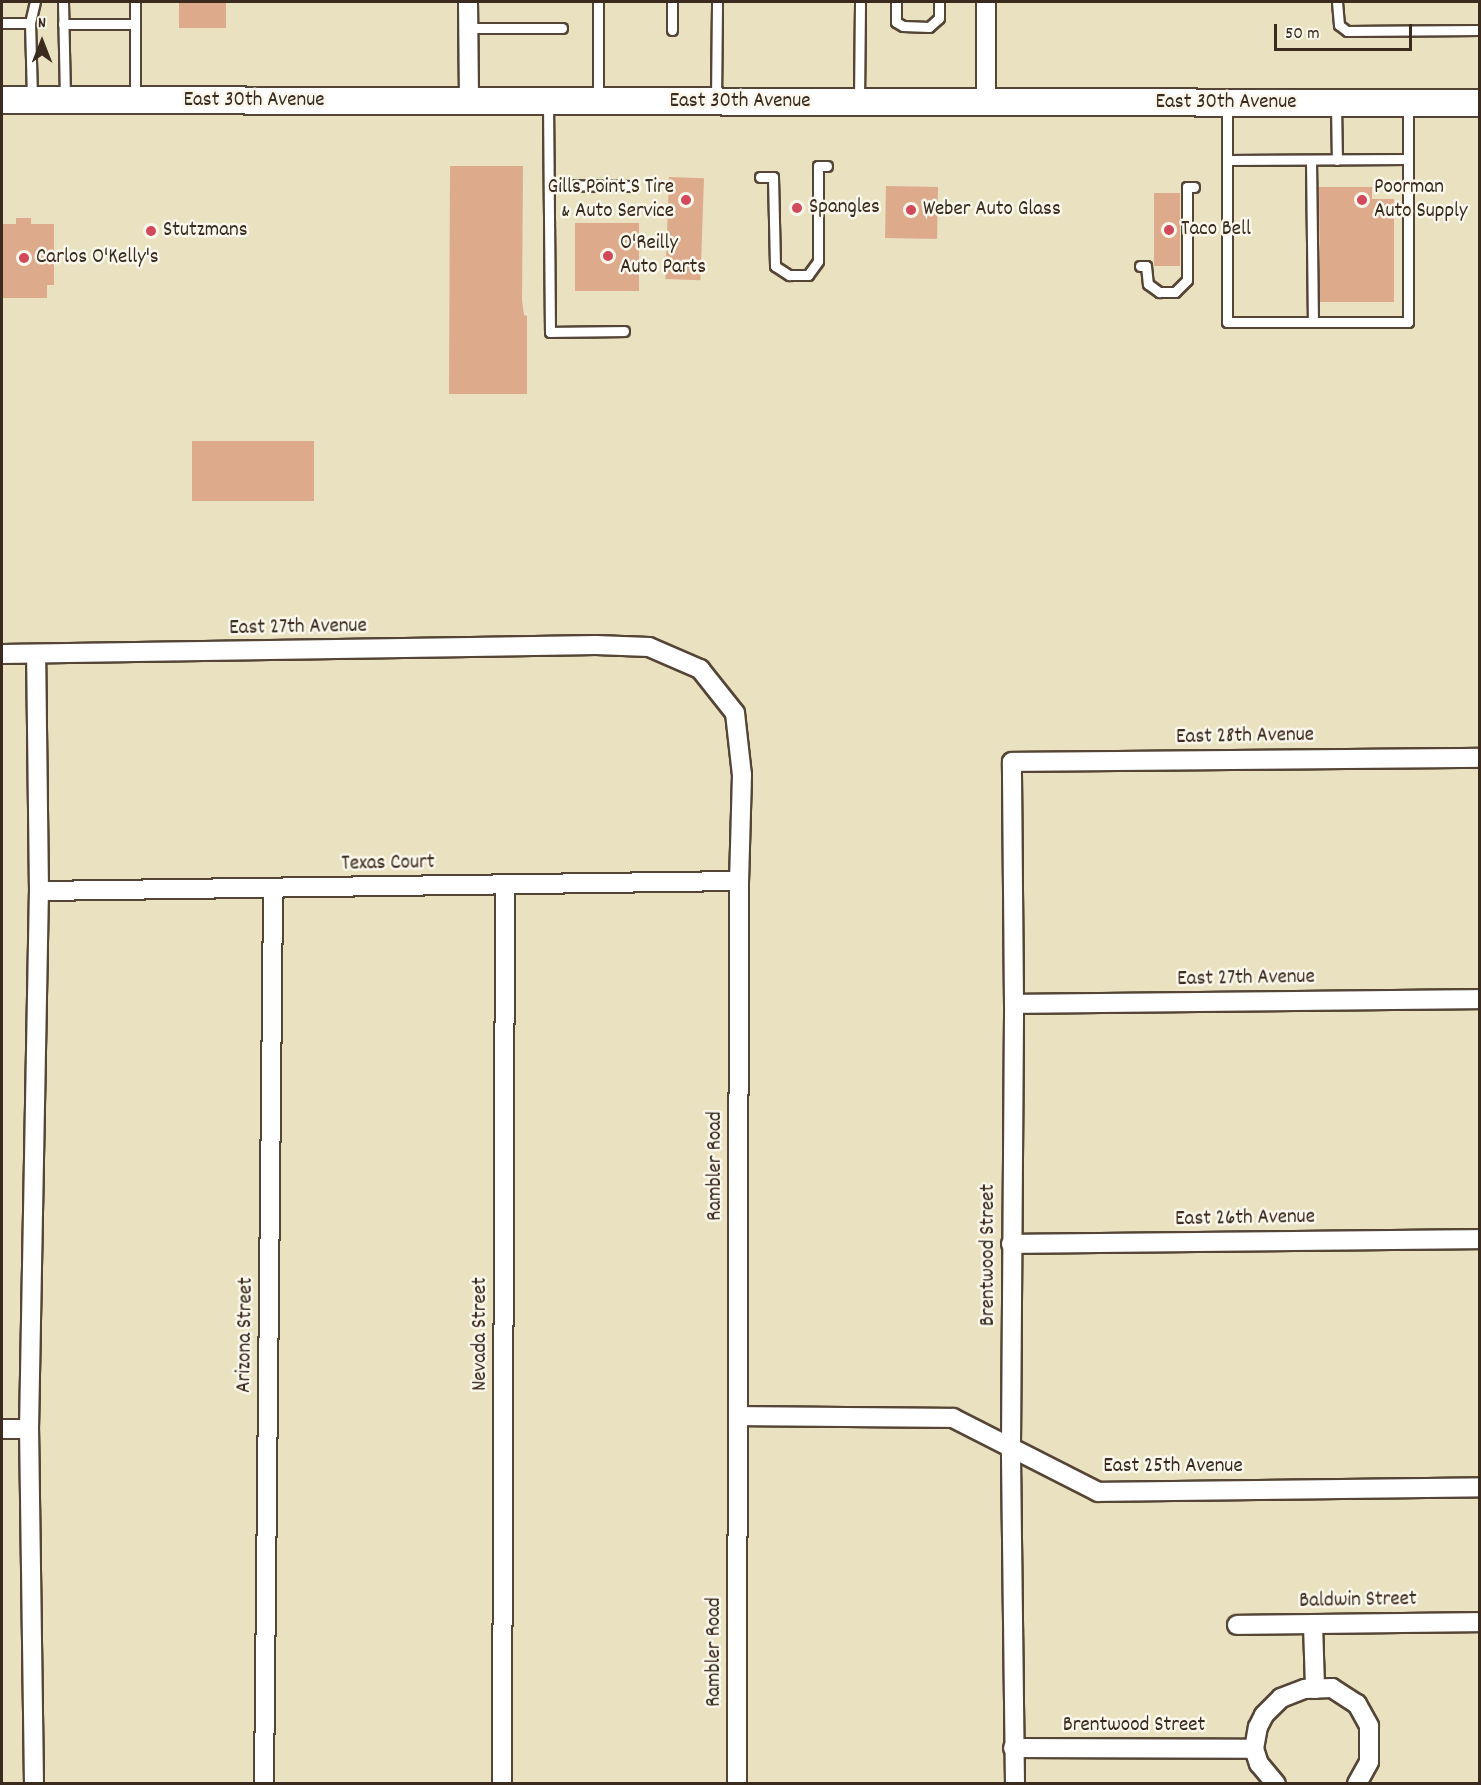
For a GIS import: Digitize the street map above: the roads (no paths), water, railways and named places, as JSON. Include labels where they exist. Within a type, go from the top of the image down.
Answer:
[{"type":"main road","name":"East 30th Avenue","points":[[2,100],[1479,103]]},
{"type":"street","points":[[468,2],[469,102]]},
{"type":"street","points":[[986,102],[987,2]]},
{"type":"street","name":"East 27th Avenue","points":[[2,654],[596,645]]},
{"type":"street","name":"Rambler Road","points":[[596,645],[648,647],[700,669],[735,712],[742,776],[739,881],[737,1784]]},
{"type":"street","points":[[34,1784],[29,1429],[39,891],[36,654]]},
{"type":"street","name":"East 28th Avenue","points":[[1012,762],[1479,758]]},
{"type":"street","name":"Brentwood Street","points":[[1012,762],[1014,1004],[1011,1445],[1015,1784]]},
{"type":"street","name":"Texas Court","points":[[39,891],[739,881]]},
{"type":"street","name":"Nevada Street","points":[[502,1784],[505,885]]},
{"type":"street","name":"Arizona Street","points":[[264,1784],[273,888]]},
{"type":"street","name":"East 27th Avenue","points":[[1014,1004],[1479,999]]},
{"type":"street","name":"East 26th Avenue","points":[[1011,1244],[1479,1239]]},
{"type":"street","name":"East 25th Avenue","points":[[739,1416],[953,1418],[1011,1445],[1098,1492],[1479,1487]]},
{"type":"street","points":[[2,1428],[29,1429]]},
{"type":"street","name":"Baldwin Street","points":[[1237,1625],[1479,1622]]},
{"type":"street","points":[[1313,1624],[1315,1689]]},
{"type":"street","points":[[1276,1784],[1259,1764],[1254,1749],[1264,1715],[1281,1698],[1305,1689],[1332,1688],[1357,1704],[1369,1726],[1369,1762],[1357,1784]]},
{"type":"street","name":"Brentwood Street","points":[[1013,1748],[1254,1749]]},
{"type":"lane","points":[[33,100],[30,23],[35,2]]},
{"type":"lane","points":[[63,2],[65,100]]},
{"type":"lane","points":[[135,2],[135,100]]},
{"type":"lane","points":[[598,2],[598,102]]},
{"type":"lane","points":[[672,2],[672,30]]},
{"type":"lane","points":[[716,102],[717,2]]},
{"type":"lane","points":[[859,102],[860,2]]},
{"type":"lane","points":[[896,2],[896,22],[903,26],[929,27],[939,18],[939,2]]},
{"type":"lane","points":[[1337,2],[1339,25],[1347,31],[1479,30]]},
{"type":"lane","points":[[2,23],[30,23]]},
{"type":"lane","points":[[63,24],[135,24]]},
{"type":"lane","points":[[469,28],[562,28]]},
{"type":"lane","points":[[548,102],[549,332],[624,331]]},
{"type":"lane","points":[[1227,102],[1227,322],[1408,322],[1408,103]]},
{"type":"lane","points":[[1336,103],[1337,160]]},
{"type":"lane","points":[[1228,160],[1408,159]]},
{"type":"lane","points":[[1311,160],[1313,322]]},
{"type":"lane","points":[[760,177],[773,177],[775,266],[789,275],[808,275],[818,261],[818,166],[827,166]]},
{"type":"lane","points":[[549,185],[628,186]]},
{"type":"lane","points":[[1140,267],[1146,267],[1148,284],[1159,292],[1175,292],[1186,280],[1187,187],[1194,187]]},
{"type":"place","name":"Gills Point S Tire & Auto Service","points":[[686,200]]},
{"type":"place","name":"Poorman Auto Supply","points":[[1362,200]]},
{"type":"place","name":"Spangles","points":[[797,208]]},
{"type":"place","name":"Weber Auto Glass","points":[[911,210]]},
{"type":"place","name":"Taco Bell","points":[[1169,230]]},
{"type":"place","name":"Stutzmans","points":[[151,231]]},
{"type":"place","name":"O'Reilly Auto Parts","points":[[608,256]]},
{"type":"place","name":"Carlos O'Kelly's","points":[[24,258]]}]
